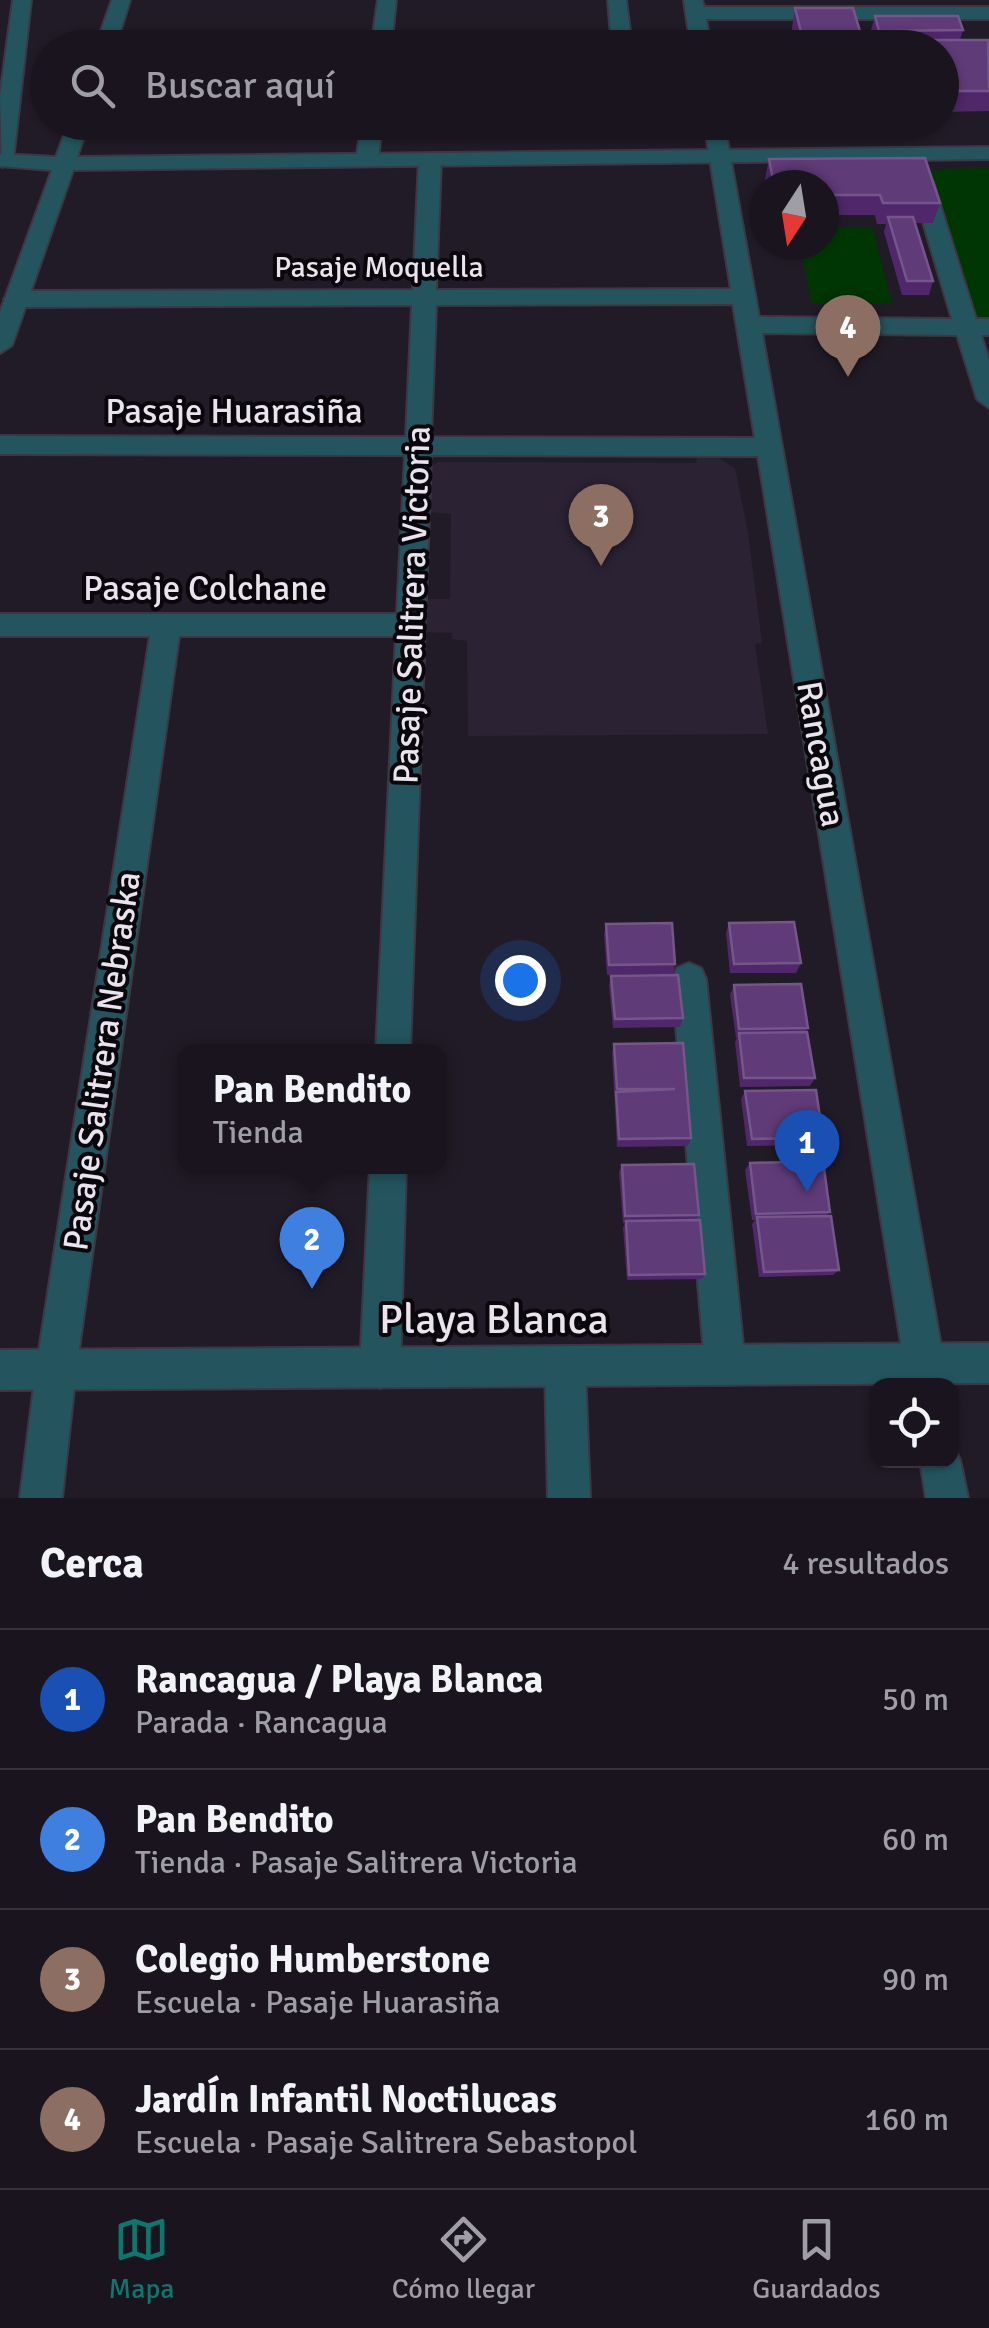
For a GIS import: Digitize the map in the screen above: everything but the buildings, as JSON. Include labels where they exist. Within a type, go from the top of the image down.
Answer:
[{"type":"street","points":[[22,0],[1,160],[65,164],[989,153]]},
{"type":"street","points":[[111,30],[121,0]]},
{"type":"street","points":[[383,30],[387,0]]},
{"type":"street","points":[[617,0],[620,30]]},
{"type":"street","points":[[694,7],[984,8]]},
{"type":"street","points":[[0,345],[73,140]]},
{"type":"street","points":[[367,160],[370,140]]},
{"type":"street","name":"Rancagua","points":[[717,140],[926,1375]]},
{"type":"street","points":[[913,154],[978,326],[989,398]]},
{"type":"street","name":"Pasaje Salitrera Victoria","points":[[393,1044],[430,160]]},
{"type":"street","name":"Pasaje Moquella","points":[[16,299],[424,297],[978,326]]},
{"type":"street","name":"Pasaje Huarasiña","points":[[0,446],[768,447]]},
{"type":"street","name":"Pasaje Salitrera Nebraska","points":[[41,1498],[56,1370],[166,625]]},
{"type":"street","name":"Pasaje Colchane","points":[[0,626],[410,625]]},
{"type":"street","points":[[689,980],[725,1365]]},
{"type":"street","points":[[380,1368],[388,1174]]},
{"type":"street","name":"Playa Blanca","points":[[0,1370],[725,1365],[926,1375],[989,1363]]},
{"type":"street","points":[[565,1366],[570,1498]]},
{"type":"street","points":[[941,1468],[947,1498]]},
{"type":"shaded area","points":[[712,454],[735,468],[748,533],[762,643],[755,644],[768,734],[468,736],[467,641],[452,639],[452,633],[419,632],[421,599],[450,599],[451,514],[427,512],[430,467],[438,462],[696,463],[697,456]]},
{"type":"green space","points":[[989,168],[989,322],[972,315],[929,173],[938,169]]},
{"type":"green space","points":[[839,228],[873,228],[892,303],[811,303],[803,260],[839,260]]},
{"type":"place","name":"JardÍn Infantil Noctilucas","points":[[848,377]]},
{"type":"place","name":"Colegio Humberstone","points":[[601,566]]},
{"type":"place","name":"Rancagua / Playa Blanca","points":[[807,1192]]},
{"type":"place","name":"Pan Bendito","points":[[312,1289]]}]
